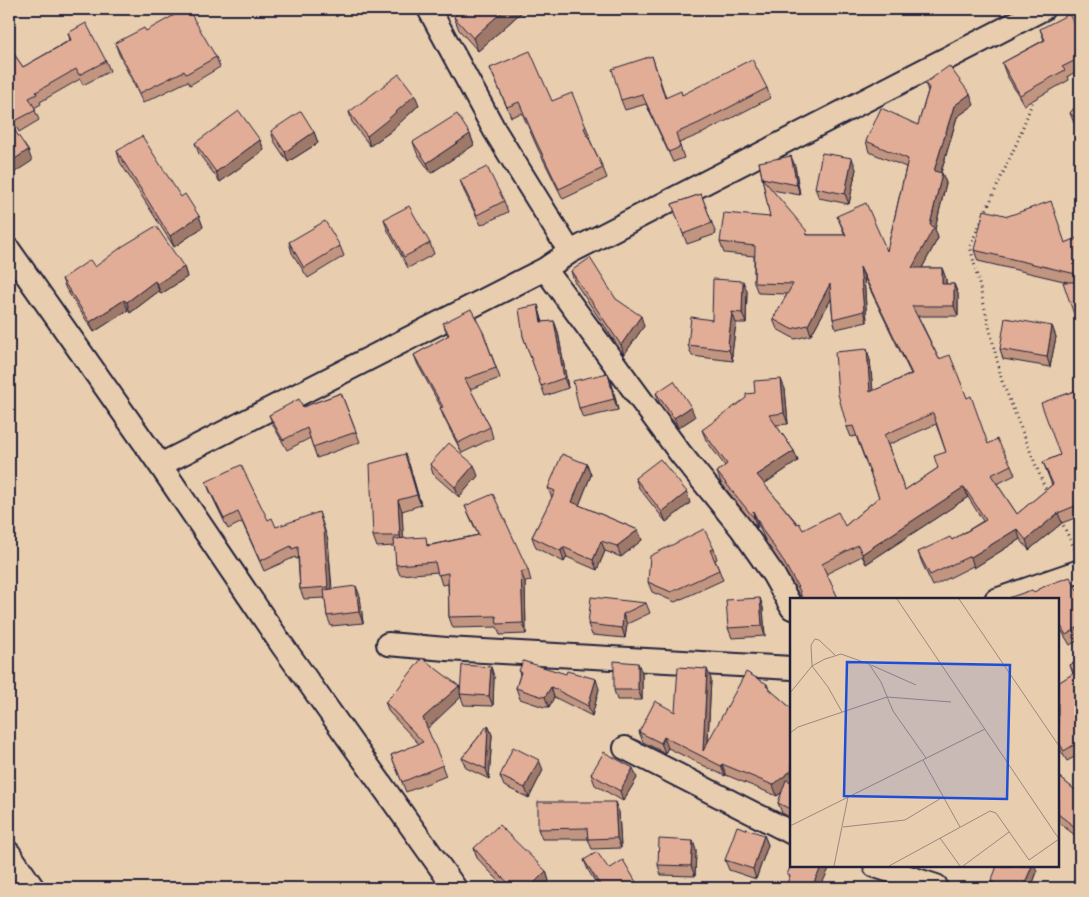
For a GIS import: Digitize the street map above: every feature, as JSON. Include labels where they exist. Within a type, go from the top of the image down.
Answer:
[{"type":"street","points":[[430,9],[495,131],[570,252]]},
{"type":"street","points":[[160,465],[545,269],[570,252],[1043,9]]},
{"type":"street","points":[[9,250],[160,465],[282,645],[454,888]]},
{"type":"street","points":[[545,269],[680,453],[741,528],[773,574],[790,604]]},
{"type":"street","points":[[1000,598],[1078,561]]},
{"type":"street","points":[[388,644],[446,649],[790,668]]},
{"type":"street","points":[[625,748],[790,832]]},
{"type":"street","points":[[9,853],[33,888]]},
{"type":"street","points":[[878,867],[940,887]]},
{"type":"street","points":[[920,867],[940,887]]},
{"type":"path","points":[[1034,97],[1018,140],[970,246],[1002,381],[1050,499]]},
{"type":"path","points":[[1059,516],[1078,561]]},
{"type":"building","points":[[188,9],[216,57],[186,74],[184,71],[140,93],[115,43],[144,28],[146,31]]},
{"type":"building","points":[[462,9],[505,9],[473,38],[454,17]]},
{"type":"building","points":[[1069,14],[1080,36],[1080,58],[1062,67],[1065,70],[1020,95],[1002,63],[1045,40],[1040,29]]},
{"type":"building","points":[[86,23],[106,61],[79,75],[76,69],[36,92],[37,94],[29,98],[36,110],[15,121],[9,109],[9,47],[23,67],[71,40],[68,33]]},
{"type":"building","points":[[530,51],[552,101],[572,93],[586,127],[584,128],[603,168],[559,189],[519,102],[507,107],[490,68]]},
{"type":"building","points":[[652,56],[665,98],[681,91],[682,95],[752,59],[767,88],[676,133],[680,147],[669,152],[642,94],[621,100],[612,69]]},
{"type":"building","points":[[949,66],[970,94],[954,106],[934,171],[942,173],[930,225],[934,227],[912,268],[942,268],[942,284],[954,284],[954,306],[912,306],[939,359],[950,355],[967,398],[971,396],[988,444],[997,439],[1011,465],[991,475],[1017,514],[1053,484],[1043,462],[1060,455],[1041,403],[1080,389],[1080,504],[1058,513],[1026,540],[1017,529],[971,557],[930,575],[918,552],[950,537],[952,540],[986,520],[964,487],[862,554],[858,545],[822,564],[838,598],[803,598],[753,511],[754,518],[717,472],[727,464],[702,430],[746,398],[746,394],[755,393],[754,381],[781,379],[784,413],[769,415],[794,451],[757,475],[803,530],[838,512],[845,526],[879,497],[853,426],[847,427],[838,394],[835,352],[867,349],[870,392],[912,374],[860,267],[864,311],[833,319],[830,284],[808,325],[791,329],[773,319],[793,284],[754,283],[755,246],[720,242],[724,213],[770,217],[762,178],[806,230],[807,235],[846,235],[837,216],[866,203],[887,251],[908,159],[866,141],[881,108],[918,125],[929,88],[925,83]],"holes":[[[933,413],[946,452],[934,456],[938,468],[905,490],[884,435]]]},
{"type":"building","points":[[399,74],[415,95],[367,136],[349,112]]},
{"type":"building","points":[[1080,102],[1080,122],[1070,113]]},
{"type":"building","points":[[239,111],[260,140],[216,172],[195,143]]},
{"type":"building","points":[[301,111],[314,132],[285,152],[271,131]]},
{"type":"building","points":[[457,114],[470,134],[427,163],[413,142]]},
{"type":"building","points":[[9,122],[28,150],[9,163]]},
{"type":"building","points":[[142,136],[181,197],[185,194],[199,216],[170,236],[117,151]]},
{"type":"building","points":[[822,153],[852,158],[845,194],[815,188]]},
{"type":"building","points":[[791,156],[797,185],[762,178],[759,162]]},
{"type":"building","points":[[1080,161],[1080,171],[1076,164]]},
{"type":"building","points":[[487,167],[504,201],[477,215],[460,180]]},
{"type":"building","points":[[701,194],[712,223],[683,234],[672,204]]},
{"type":"building","points":[[1051,201],[1065,243],[1080,237],[1080,275],[974,250],[984,210],[1008,216]]},
{"type":"building","points":[[409,206],[430,243],[404,257],[384,219]]},
{"type":"building","points":[[325,221],[340,246],[304,268],[289,242]]},
{"type":"building","points":[[156,226],[184,267],[157,284],[155,281],[127,302],[124,300],[90,322],[62,279],[90,260],[95,267],[123,246]]},
{"type":"building","points":[[590,258],[616,299],[641,316],[621,345],[571,271]]},
{"type":"building","points":[[713,279],[743,281],[742,313],[732,312],[729,350],[688,345],[691,317],[712,320]]},
{"type":"building","points":[[1063,282],[1080,282],[1080,332]]},
{"type":"building","points":[[538,305],[541,322],[554,321],[564,378],[541,386],[523,336],[519,309]]},
{"type":"building","points":[[471,309],[483,332],[496,368],[465,379],[490,427],[458,443],[440,408],[443,407],[414,355],[449,335],[443,323]]},
{"type":"building","points":[[1005,318],[1052,326],[1047,357],[1000,349]]},
{"type":"building","points":[[608,373],[614,399],[579,408],[573,381]]},
{"type":"building","points":[[674,381],[691,407],[674,418],[656,393]]},
{"type":"building","points":[[341,393],[356,432],[313,447],[307,428],[283,440],[269,415],[299,399],[303,407]]},
{"type":"building","points":[[449,443],[474,465],[455,487],[430,464]]},
{"type":"building","points":[[405,454],[417,495],[398,500],[400,536],[373,536],[370,464]]},
{"type":"building","points":[[562,454],[587,464],[572,502],[638,530],[617,546],[601,541],[593,560],[563,547],[561,551],[532,537],[555,491],[548,488]]},
{"type":"building","points":[[660,459],[687,492],[662,512],[635,478]]},
{"type":"building","points":[[241,465],[268,520],[272,518],[276,527],[319,512],[324,530],[328,587],[300,589],[298,547],[292,549],[291,546],[260,561],[238,512],[224,519],[206,482]]},
{"type":"building","points":[[493,494],[528,570],[521,572],[523,623],[497,624],[496,616],[449,617],[448,573],[438,575],[435,562],[396,565],[394,539],[426,537],[427,546],[479,535],[465,506]]},
{"type":"building","points":[[704,529],[714,549],[710,550],[719,570],[671,592],[648,582],[650,556]]},
{"type":"building","points":[[1070,577],[1080,595],[1080,626],[1066,635],[1059,623],[1059,598],[1009,598],[1032,590],[1034,592]]},
{"type":"building","points":[[356,586],[359,612],[327,616],[324,590]]},
{"type":"building","points":[[591,597],[646,603],[623,614],[622,628],[588,624]]},
{"type":"building","points":[[760,598],[762,626],[728,628],[726,600]]},
{"type":"building","points":[[422,658],[459,686],[423,718],[443,765],[402,782],[391,755],[423,742],[385,702]]},
{"type":"building","points":[[1080,660],[1080,741],[1064,751],[1059,743],[1059,682],[1074,673],[1070,665]]},
{"type":"building","points":[[523,661],[566,674],[567,671],[596,679],[588,706],[551,687],[545,697],[516,688]]},
{"type":"building","points":[[614,661],[638,663],[638,690],[614,690]]},
{"type":"building","points":[[462,665],[491,667],[489,696],[460,694]]},
{"type":"building","points":[[678,667],[707,669],[703,751],[746,672],[767,684],[766,686],[790,707],[790,772],[773,785],[722,764],[721,766],[664,737],[661,743],[639,732],[655,701],[675,712]]},
{"type":"building","points":[[488,725],[486,769],[462,758]]},
{"type":"building","points":[[513,747],[539,760],[525,788],[500,776]]},
{"type":"building","points":[[604,752],[633,768],[620,791],[591,774]]},
{"type":"building","points":[[1059,777],[1080,794],[1080,831],[1059,815]]},
{"type":"building","points":[[786,780],[790,781],[790,809],[778,803]]},
{"type":"building","points":[[538,802],[615,802],[617,838],[588,839],[587,828],[538,829]]},
{"type":"building","points":[[499,825],[546,871],[529,888],[514,888],[474,848]]},
{"type":"building","points":[[737,826],[764,835],[753,869],[725,860]]},
{"type":"building","points":[[659,839],[693,841],[691,866],[658,865]]},
{"type":"building","points":[[597,852],[609,869],[623,860],[636,882],[626,888],[602,888],[584,860]]},
{"type":"building","points":[[790,867],[822,867],[811,888],[785,888],[790,876],[787,874]]},
{"type":"building","points":[[997,867],[1032,867],[1023,888],[1009,888],[991,882]]}]
